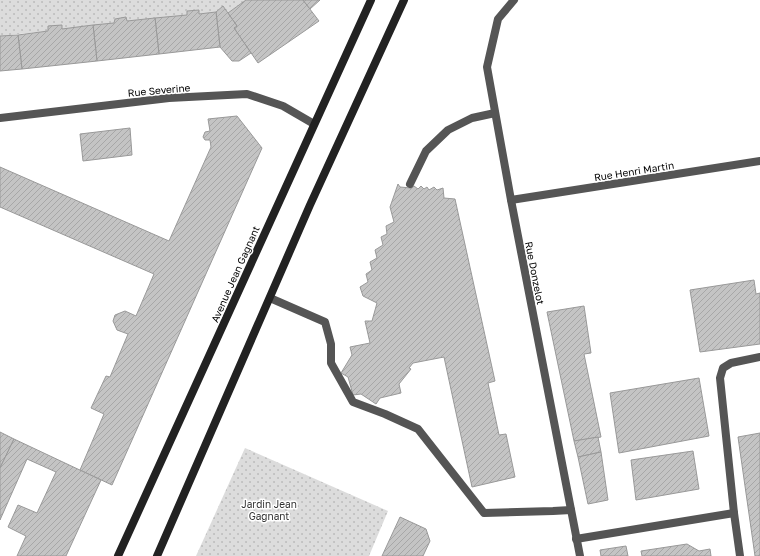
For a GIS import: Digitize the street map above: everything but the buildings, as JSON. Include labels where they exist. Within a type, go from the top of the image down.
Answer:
[{"type":"main road","name":"Avenue Jean Gagnant","points":[[118,556],[371,0]]},
{"type":"main road","points":[[157,556],[310,205],[404,0]]},
{"type":"street","name":"Rue Donzelot","points":[[514,0],[498,18],[487,67],[511,200],[580,556]]},
{"type":"street","name":"Rue Severine","points":[[0,118],[169,98],[247,94],[283,106],[314,124]]},
{"type":"street","points":[[410,184],[426,151],[448,130],[472,118],[495,113]]},
{"type":"street","name":"Rue Henri Martin","points":[[511,200],[760,161]]},
{"type":"street","points":[[270,298],[325,322],[331,344],[331,363],[353,402],[418,429],[484,513],[571,510]]},
{"type":"street","points":[[740,556],[720,378],[723,368],[731,363],[760,357]]},
{"type":"street","points":[[576,539],[734,513]]},
{"type":"green space","points":[[0,0],[246,0],[228,13],[223,6],[216,12],[199,14],[199,10],[187,11],[187,15],[127,21],[126,18],[115,19],[114,23],[62,29],[48,26],[48,31],[0,36]]},
{"type":"green space","name":"Jardin Jean Gagnant","points":[[245,448],[388,511],[369,556],[196,556]]}]
